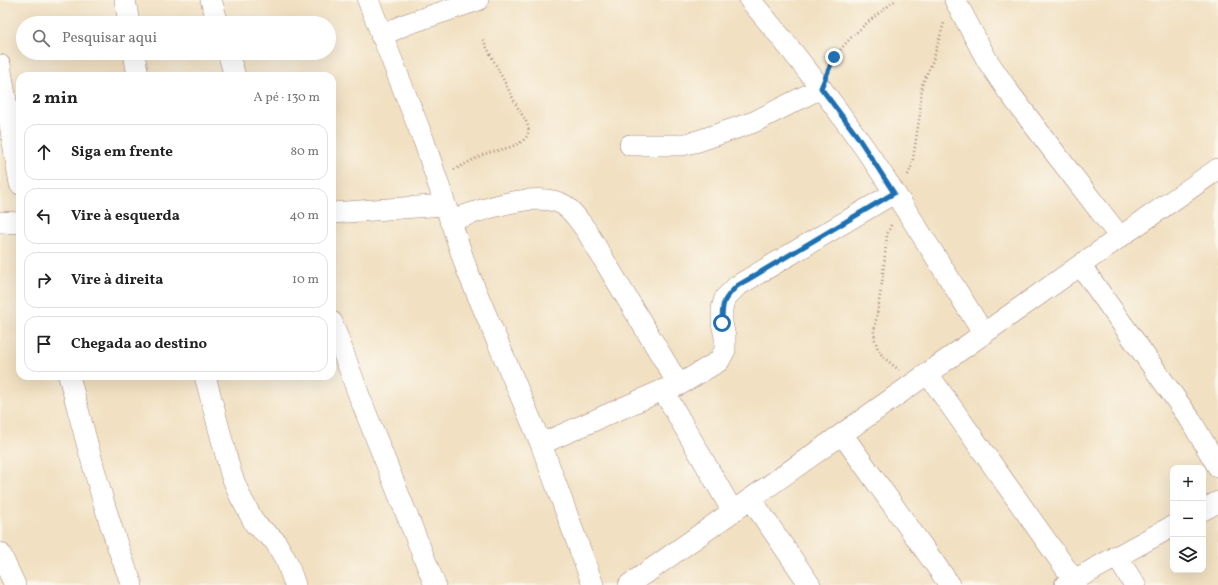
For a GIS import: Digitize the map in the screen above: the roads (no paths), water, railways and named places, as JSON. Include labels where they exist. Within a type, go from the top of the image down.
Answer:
[{"type":"street","points":[[125,0],[128,16]]},
{"type":"street","points":[[211,0],[216,16]]},
{"type":"street","points":[[368,0],[381,36],[424,141],[467,270],[540,444],[593,585]]},
{"type":"street","points":[[381,36],[404,25],[478,0]]},
{"type":"street","points":[[750,0],[782,38],[857,136],[984,334]]},
{"type":"street","points":[[954,0],[984,53],[1008,91],[1054,154],[1120,237]]},
{"type":"street","points":[[135,60],[137,72]]},
{"type":"street","points":[[230,60],[234,72]]},
{"type":"street","points":[[0,65],[16,160]]},
{"type":"street","points":[[630,145],[682,145],[698,141],[754,122],[821,88]]},
{"type":"street","points":[[630,585],[1218,169]]},
{"type":"street","points":[[540,444],[671,387],[719,361],[725,350],[722,308],[726,298],[737,286],[898,198]]},
{"type":"street","points":[[336,213],[447,213],[482,210],[513,201],[552,200],[563,204],[573,212],[586,230],[671,387],[733,512]]},
{"type":"street","points":[[0,222],[16,223]]},
{"type":"street","points":[[1081,266],[1190,419],[1218,467]]},
{"type":"street","points":[[336,333],[360,398],[435,585]]},
{"type":"street","points":[[922,378],[1070,582],[1170,528]]},
{"type":"street","points":[[70,380],[104,505],[118,549],[132,585]]},
{"type":"street","points":[[206,380],[232,474],[240,496],[255,524],[275,541],[287,562],[295,585]]},
{"type":"street","points":[[842,434],[950,585]]},
{"type":"street","points":[[751,499],[810,585]]},
{"type":"street","points":[[1206,508],[1218,502]]},
{"type":"street","points":[[0,552],[15,585]]},
{"type":"street","points":[[1116,556],[1135,585]]}]
